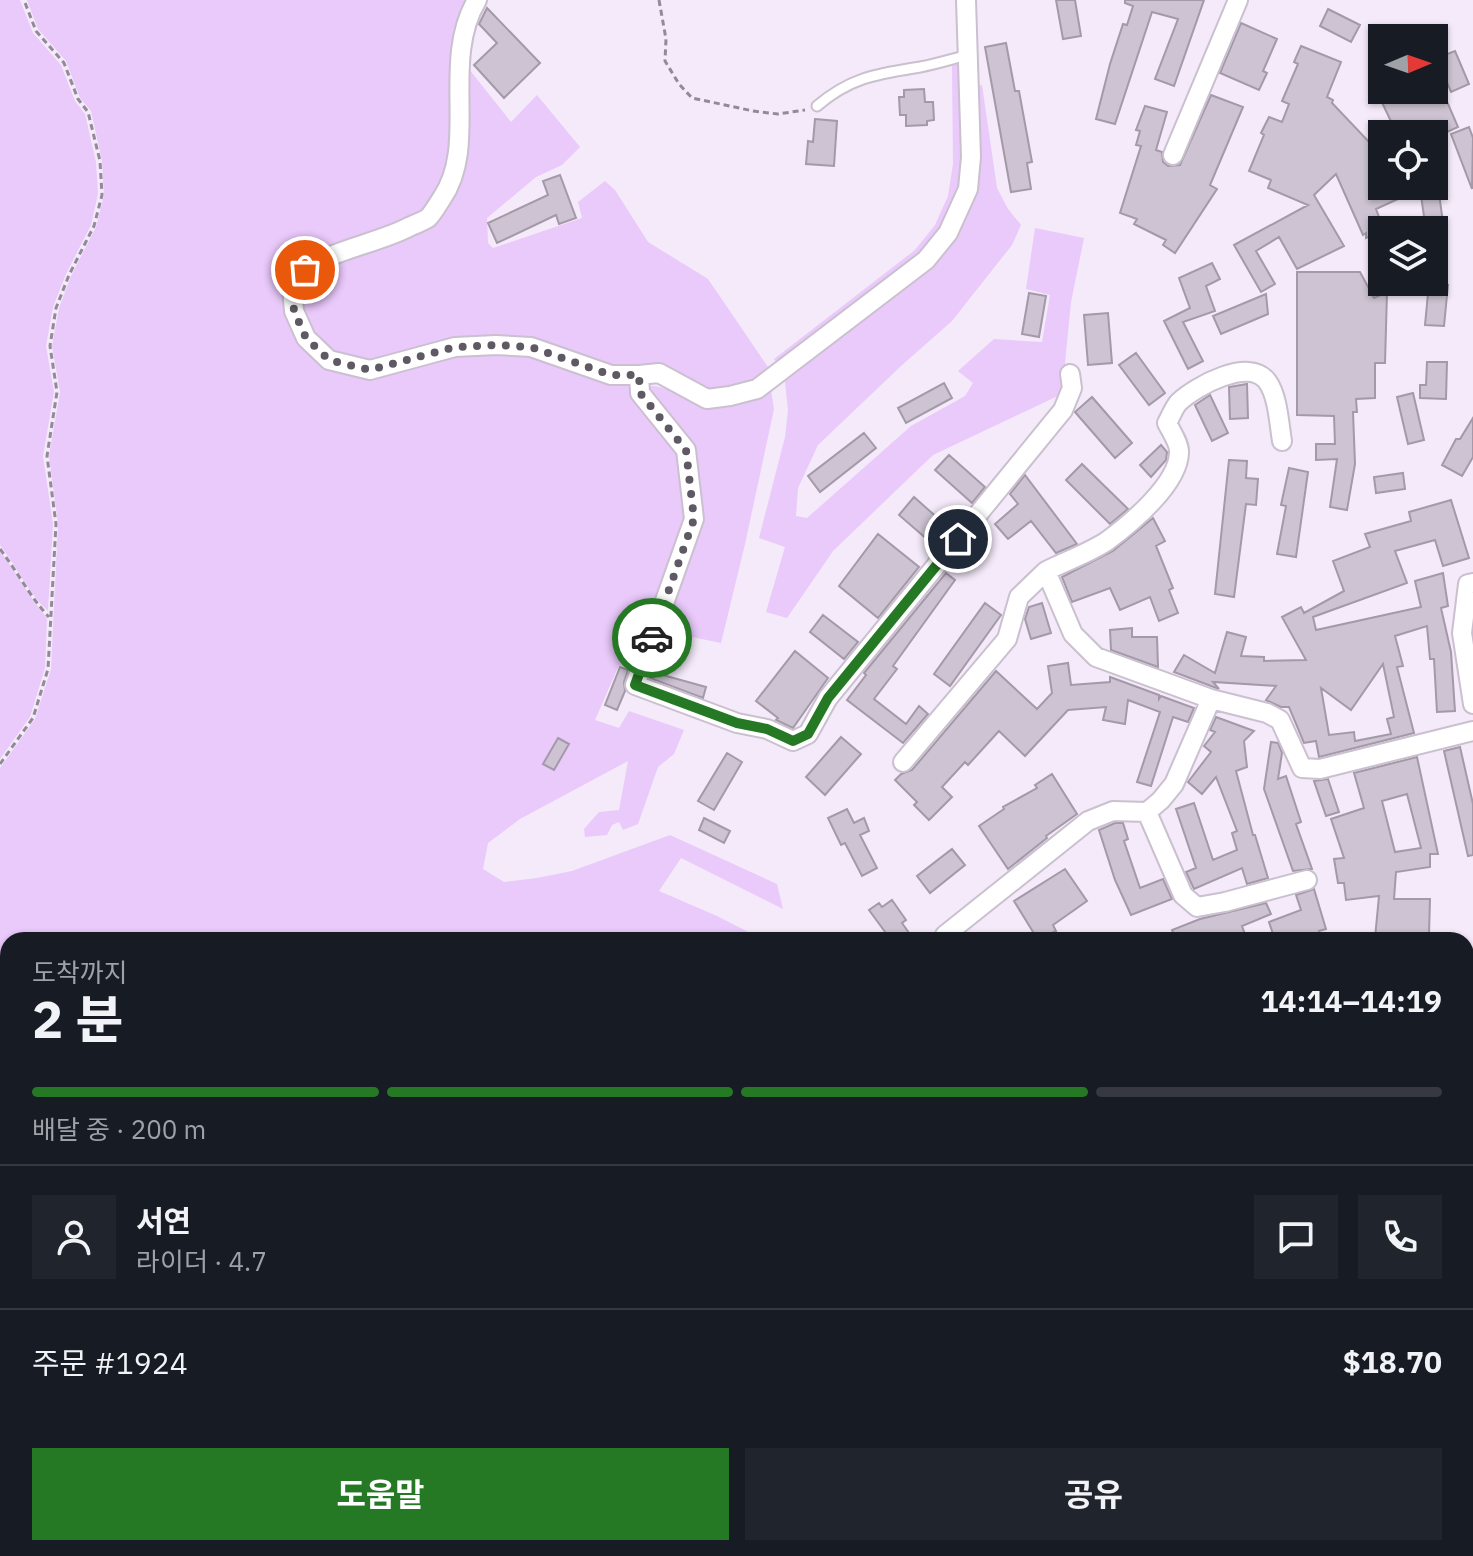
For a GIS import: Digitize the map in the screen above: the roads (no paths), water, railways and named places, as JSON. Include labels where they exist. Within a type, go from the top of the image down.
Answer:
[{"type":"street","points":[[477,0],[463,31],[458,69],[456,166],[445,195],[428,218],[305,270],[292,287],[294,311],[306,338],[329,360],[370,370],[455,347],[531,347],[611,375],[659,373],[707,399],[757,389],[926,260],[948,233],[968,189],[971,157],[966,0]]},
{"type":"street","points":[[1173,155],[1238,0]]},
{"type":"street","points":[[903,762],[1007,639],[1019,597],[1046,571],[1106,541],[1147,507],[1167,482],[1180,450],[1167,423],[1177,403],[1230,374],[1255,371],[1268,381],[1282,441]]},
{"type":"street","points":[[639,375],[640,393],[686,450],[694,519],[635,685],[737,723],[767,729],[793,741],[808,734],[828,698],[1063,410],[1072,388],[1070,374]]},
{"type":"street","points":[[1046,571],[1073,634],[1096,657],[1211,699],[1267,713],[1280,720],[1302,768],[1320,769],[1473,731]]},
{"type":"street","points":[[1473,583],[1468,584],[1462,633],[1473,704]]},
{"type":"street","points":[[949,932],[1088,821],[1113,811],[1147,812],[1161,800],[1174,784],[1211,699]]},
{"type":"street","points":[[1147,812],[1183,895],[1197,907],[1307,880]]},
{"type":"lane","points":[[817,106],[841,86],[863,77],[968,55]]}]
